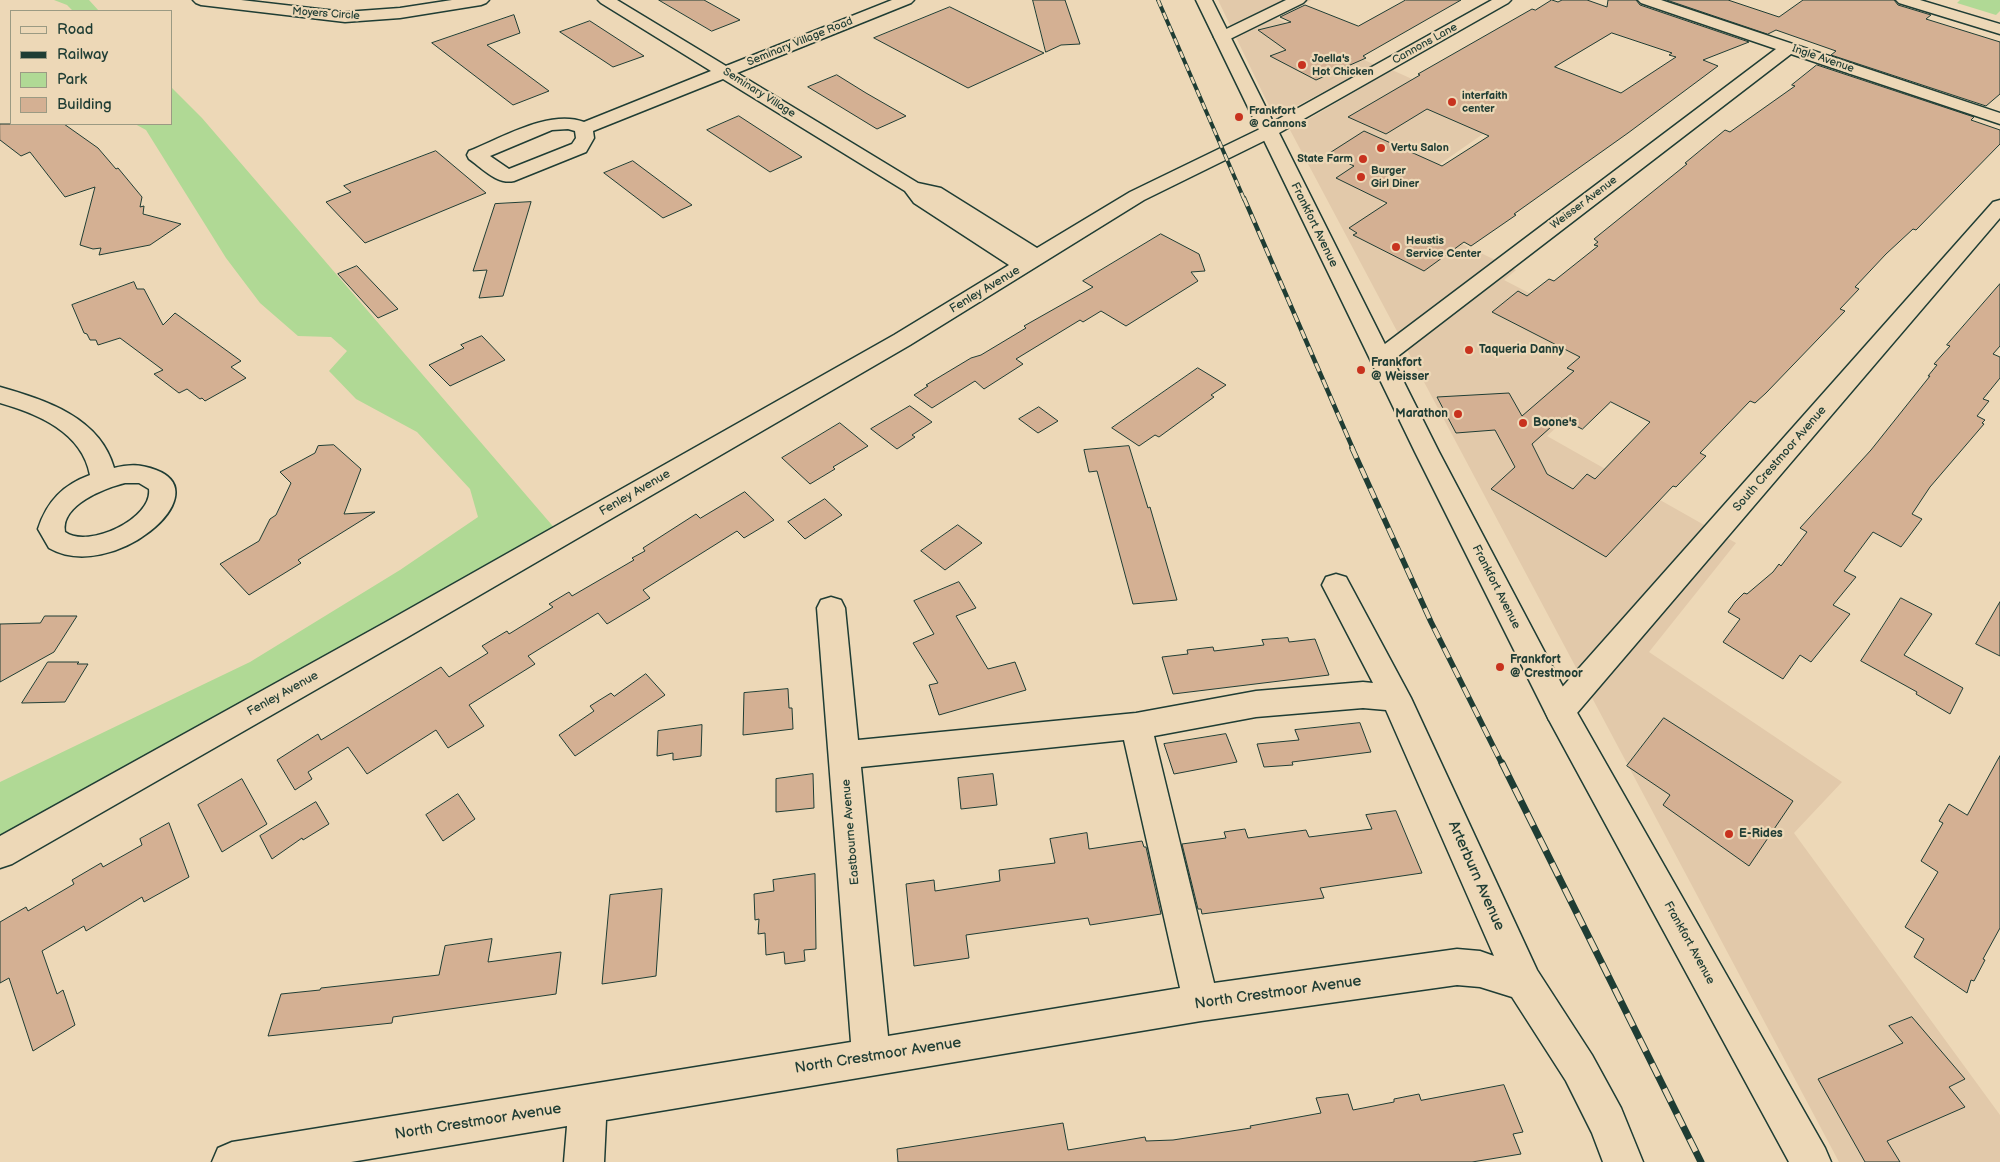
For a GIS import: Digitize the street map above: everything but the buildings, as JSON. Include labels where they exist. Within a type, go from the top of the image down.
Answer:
[{"type":"street","name":"Moyers Circle","points":[[201,0],[345,17],[400,14],[481,0]]},
{"type":"street","name":"Seminary Village","points":[[606,0],[912,187],[934,192],[1032,262]]},
{"type":"street","name":"Seminary Village Road","points":[[584,128],[906,0]]},
{"type":"street","name":"Frankfort Avenue","points":[[1204,0],[1380,358],[1560,711],[1811,1162]]},
{"type":"street","points":[[1222,37],[1298,0]]},
{"type":"street","name":"Cannons Lane","points":[[1268,132],[1503,0]]},
{"type":"street","name":"Ingle Avenue","points":[[1646,0],[2000,119]]},
{"type":"street","points":[[1904,0],[2000,29]]},
{"type":"street","name":"Weisser Avenue","points":[[1380,358],[1788,48]]},
{"type":"street","points":[[570,123],[584,128],[586,138],[578,148],[507,177],[476,155],[549,125],[570,123]]},
{"type":"street","name":"Fenley Avenue","points":[[0,853],[396,630],[893,345],[1138,196],[1268,132]]},
{"type":"street","name":"South Crestmoor Avenue","points":[[1560,711],[2000,206]]},
{"type":"street","points":[[0,394],[30,403],[57,416],[78,431],[97,456],[104,479]]},
{"type":"street","name":"Arterburn Avenue","points":[[1336,586],[1396,698],[1524,982],[1579,1068],[1606,1122],[1623,1162]]},
{"type":"street","name":"Eastbourne Avenue","points":[[831,608],[871,1057]]},
{"type":"street","points":[[844,755],[1136,726],[1256,704],[1363,695],[1396,698]]},
{"type":"street","points":[[1136,726],[1201,1004]]},
{"type":"street","name":"North Crestmoor Avenue","points":[[232,1162],[1201,1004],[1457,967],[1480,969],[1524,982]]},
{"type":"street","points":[[584,1162],[588,1104]]},
{"type":"shaded area","points":[[1218,0],[1311,0],[1276,18],[1375,65],[1276,115],[1270,108]]},
{"type":"shaded area","points":[[1392,70],[1503,120],[1381,205],[1516,270],[1504,280],[1639,350],[1547,436],[1736,543],[1649,652],[1842,782],[1794,833],[2000,1115],[2000,1162],[1839,1162],[1290,130]]},
{"type":"green space","points":[[54,0],[89,0],[98,10],[72,10],[67,5]]},
{"type":"green space","points":[[1960,0],[2000,0],[2000,11],[1996,15],[1957,3]]},
{"type":"green space","points":[[172,88],[202,118],[557,531],[0,838],[0,782],[250,662],[400,570],[478,517],[470,489],[417,432],[356,399],[329,371],[347,351],[331,337],[298,336],[260,303],[226,258],[146,130],[137,125],[172,125]]},
{"type":"railway","points":[[1158,0],[1244,199]]},
{"type":"railway","points":[[1244,198],[1353,449]]},
{"type":"railway","points":[[1352,448],[1431,622],[1502,764]]},
{"type":"railway","points":[[1502,763],[1701,1162]]},
{"type":"place","name":"Joella's Hot Chicken","points":[[1302,65]]},
{"type":"place","name":"interfaith center","points":[[1452,102]]},
{"type":"place","name":"Frankfort @ Cannons","points":[[1239,117]]},
{"type":"place","name":"Vertu Salon","points":[[1381,148]]},
{"type":"place","name":"State Farm","points":[[1363,159]]},
{"type":"place","name":"Burger Girl Diner","points":[[1361,177]]},
{"type":"place","name":"Heustis Service Center","points":[[1396,247]]},
{"type":"place","name":"Taqueria Danny","points":[[1469,350]]},
{"type":"place","name":"Frankfort @ Weisser","points":[[1361,370]]},
{"type":"place","name":"Marathon","points":[[1458,414]]},
{"type":"place","name":"Boone's","points":[[1523,423]]},
{"type":"place","name":"Frankfort @ Crestmoor","points":[[1500,667]]},
{"type":"place","name":"E-Rides","points":[[1729,834]]}]
